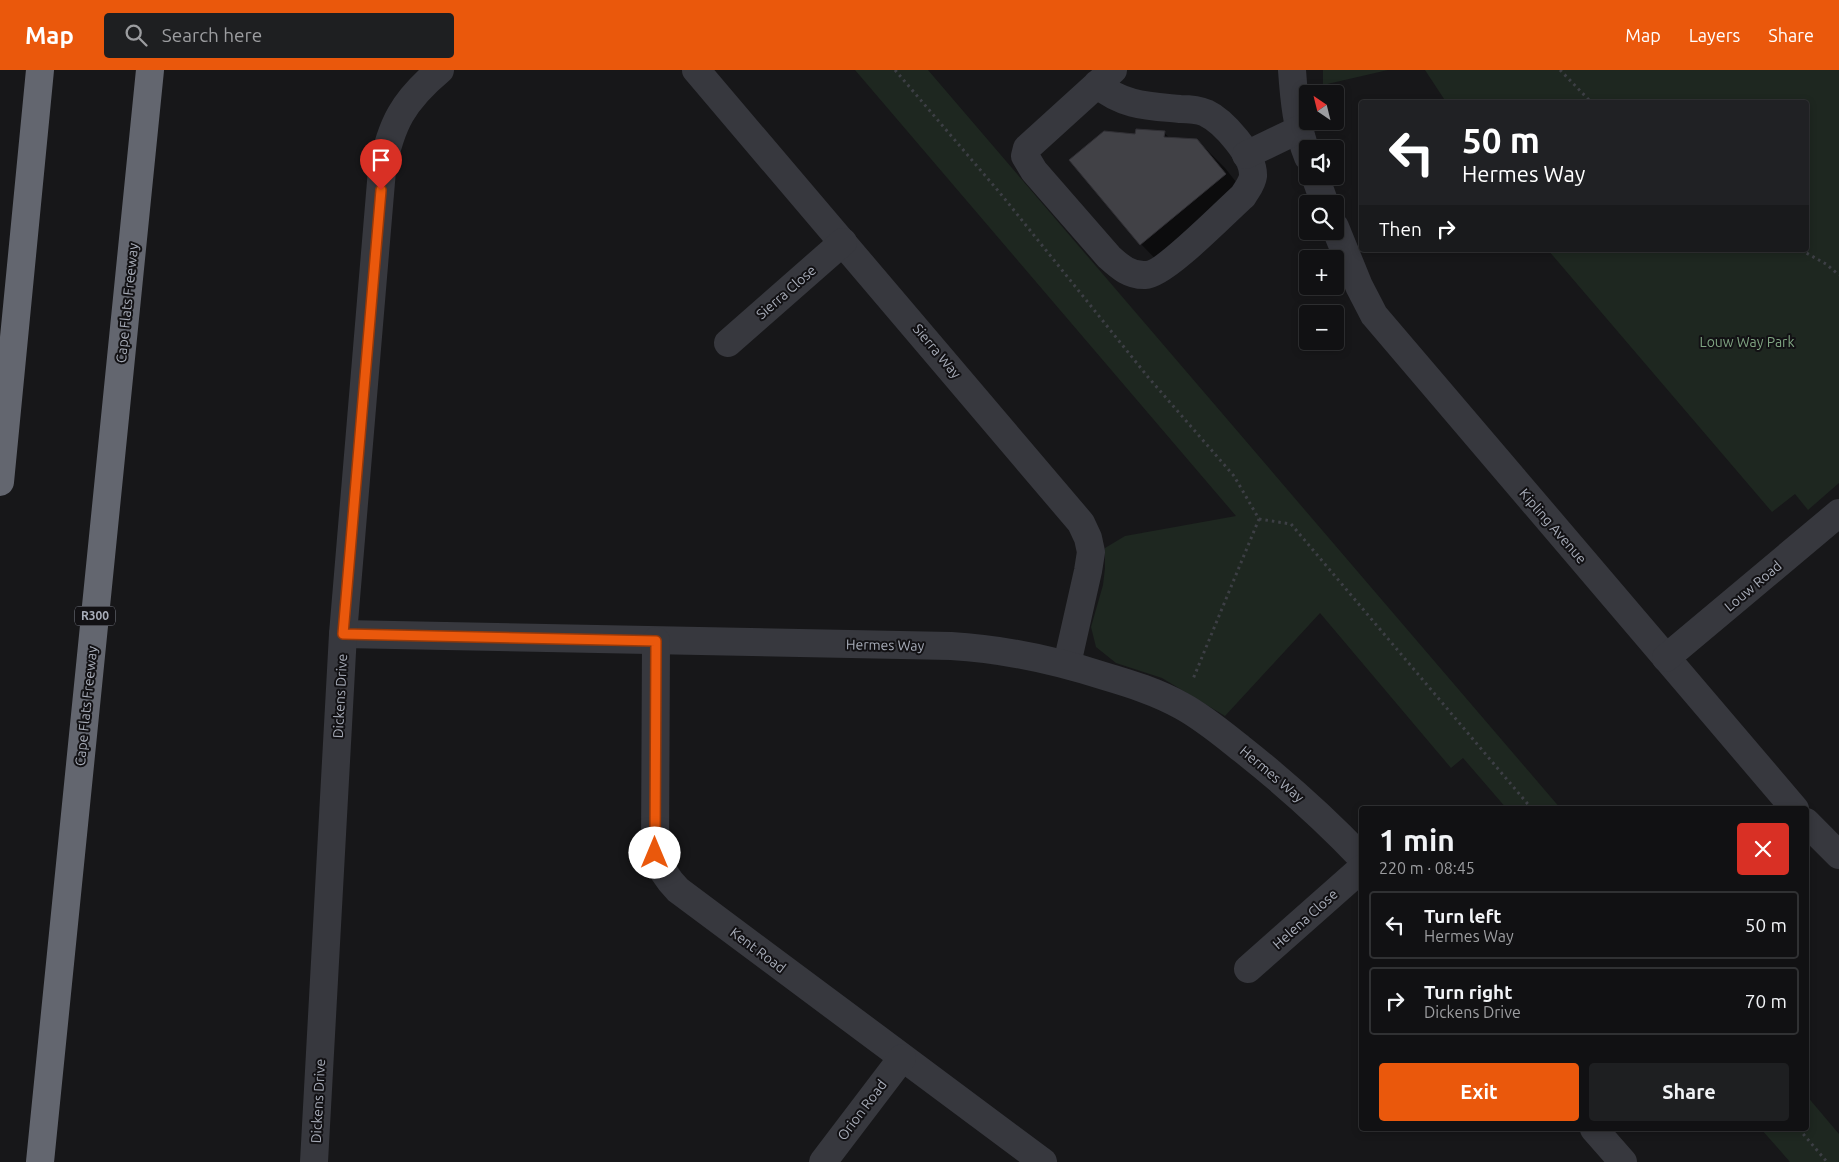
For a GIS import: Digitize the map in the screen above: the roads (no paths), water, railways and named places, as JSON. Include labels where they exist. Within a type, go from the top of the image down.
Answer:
[{"type":"highway","points":[[0,482],[40,70]]},
{"type":"highway","name":"Cape Flats Freeway","points":[[40,1162],[150,70]]},
{"type":"street","name":"Dickens Drive","points":[[314,1162],[343,634],[382,170],[387,143],[396,120],[411,98],[440,70]]},
{"type":"street","name":"Sierra Way","points":[[696,70],[1081,523],[1088,538],[1091,552],[1067,664]]},
{"type":"street","points":[[1292,70],[1294,99],[1299,124]]},
{"type":"street","points":[[1105,77],[1116,98],[1134,104],[1205,112],[1218,121],[1240,145],[1253,174],[1251,185],[1243,196],[1164,268],[1148,276],[1134,275],[1120,267],[1109,257],[1034,171],[1025,156],[1027,148],[1105,77]]},
{"type":"street","points":[[1246,155],[1299,129]]},
{"type":"street","name":"Kipling Avenue","points":[[1340,240],[1359,286],[1374,315],[1792,806]]},
{"type":"street","name":"Sierra Close","points":[[728,343],[843,242]]},
{"type":"street","name":"Louw Road","points":[[1666,658],[1839,513]]},
{"type":"street","name":"Hermes Way","points":[[343,634],[972,648],[1002,651],[1067,664],[1146,688],[1183,706],[1290,787],[1325,819],[1359,855]]},
{"type":"street","name":"Kent Road","points":[[656,641],[655,853],[667,879],[678,890],[1043,1162]]},
{"type":"street","points":[[1809,825],[1839,855]]},
{"type":"street","name":"Helena Close","points":[[1248,968],[1359,871]]},
{"type":"street","name":"Orion Road","points":[[823,1162],[902,1058]]},
{"type":"street","points":[[1596,1131],[1623,1162]]},
{"type":"park label","name":"Louw Way Park","points":[[1747,342]]}]
